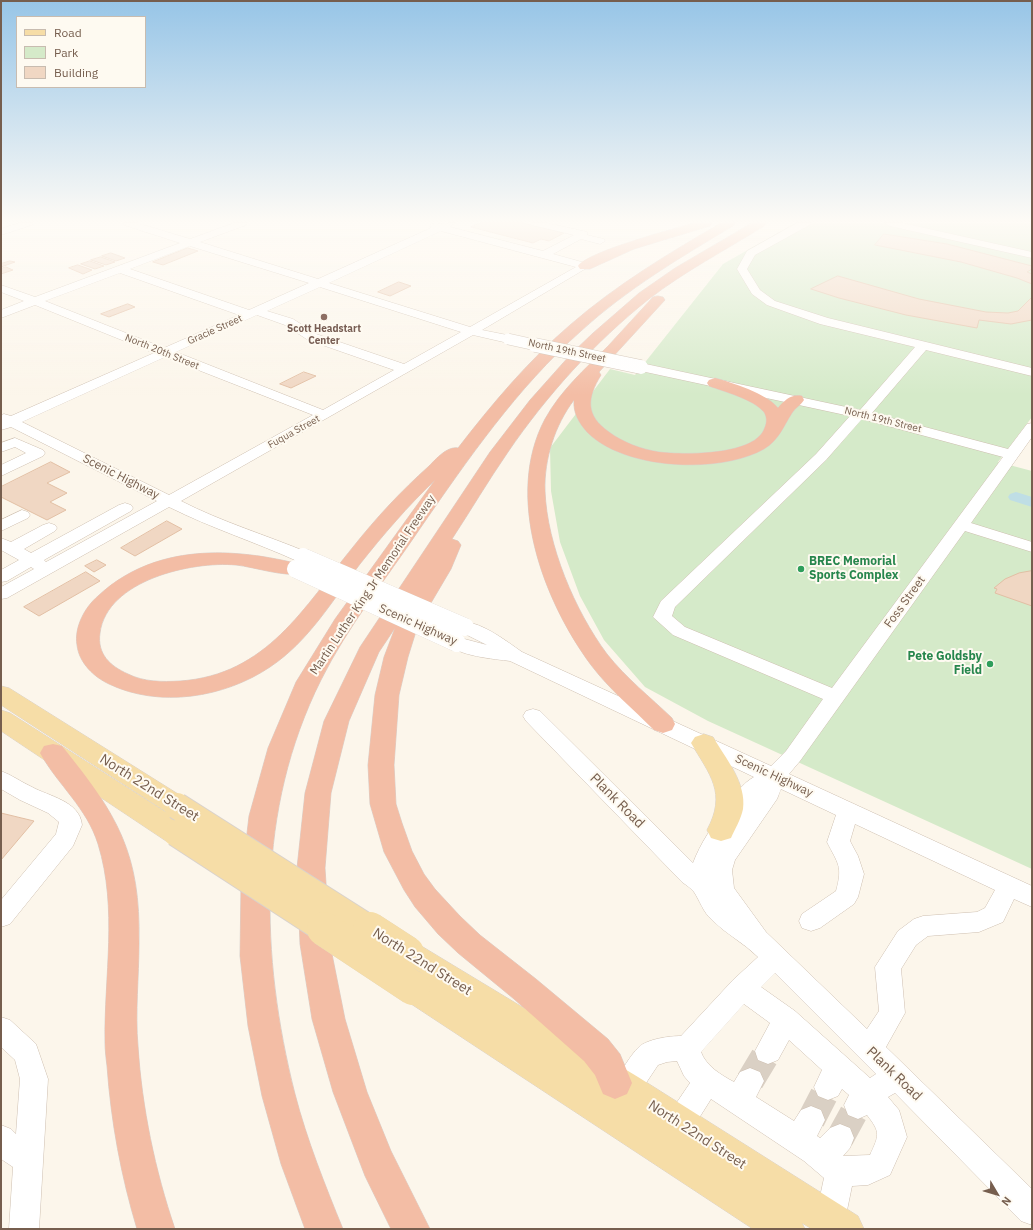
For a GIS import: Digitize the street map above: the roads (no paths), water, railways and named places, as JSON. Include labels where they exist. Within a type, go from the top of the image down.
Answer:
[{"type":"highway","name":"Martin Luther King Jr Memorial Freeway","points":[[324,1229],[299,1163],[281,1105],[258,993],[254,946],[254,912],[257,869],[264,810],[278,753],[295,709],[308,682],[339,631],[476,436],[528,374],[581,324],[638,280]]},
{"type":"highway","points":[[411,1229],[396,1202],[364,1130],[346,1082],[333,1037],[320,968],[312,906],[313,830],[317,795],[324,762],[338,715],[358,670],[476,488],[527,414],[564,370],[585,348],[620,316],[667,280]]},
{"type":"highway","points":[[663,724],[612,674],[587,643],[578,628],[548,554],[537,504],[536,491],[538,464],[545,437],[554,416],[574,389],[665,294],[682,280]]},
{"type":"highway","points":[[613,348],[587,386],[582,403],[583,413],[589,425],[600,435],[629,449],[649,455],[680,459],[701,459],[723,457],[747,450],[767,438],[775,429],[785,410],[796,400]]},
{"type":"highway","points":[[715,383],[753,398],[767,407],[776,420],[775,429]]},
{"type":"highway","points":[[300,563],[214,558],[180,563],[150,572],[124,585],[100,607],[88,632],[89,648],[92,657],[101,668],[118,680],[140,687],[166,689],[192,688],[221,681],[235,676],[258,664],[284,646],[306,623],[373,535],[421,482],[476,436]]},
{"type":"highway","points":[[476,488],[441,569],[407,625],[396,657],[387,695],[381,765],[383,804],[398,852],[425,898],[449,925],[469,944],[525,989],[596,1050],[608,1065],[620,1086]]},
{"type":"highway","points":[[53,753],[89,798],[102,820],[112,843],[118,863],[124,905],[124,981],[121,1042],[126,1093],[144,1191],[156,1229]]},
{"type":"main road","name":"North 22nd Street","points":[[1,694],[413,988],[786,1229]]},
{"type":"main road","name":"North 22nd Street","points":[[1,719],[53,753],[176,820],[408,953],[837,1224]]},
{"type":"main road","points":[[704,743],[723,778],[730,797],[728,817],[721,830]]},
{"type":"street","points":[[1,314],[89,280]]},
{"type":"street","points":[[155,280],[289,322],[312,337],[405,369]]},
{"type":"street","name":"North 19th Street","points":[[311,280],[471,331],[861,414],[1014,452],[1032,452]]},
{"type":"street","name":"Gracie Street","points":[[4,422],[325,280]]},
{"type":"street","name":"Fuqua Street","points":[[1,594],[39,565],[170,501],[560,280]]},
{"type":"street","points":[[749,280],[756,292],[771,303],[824,321],[1032,372]]},
{"type":"street","name":"North 20th Street","points":[[1,288],[324,415]]},
{"type":"street","points":[[836,697],[679,631],[662,617],[667,605],[821,456],[924,345]]},
{"type":"street","name":"Scenic Highway","points":[[4,422],[242,534],[254,547],[300,563],[461,635],[476,650],[515,656],[1032,897]]},
{"type":"street","name":"Foss Street","points":[[775,776],[793,756],[1032,427]]},
{"type":"street","points":[[1,448],[15,442],[38,453],[1,471]]},
{"type":"street","points":[[1,577],[39,565],[125,508]]},
{"type":"street","points":[[1,526],[22,515]]},
{"type":"street","points":[[961,525],[1032,547]]},
{"type":"street","points":[[6,546],[49,528]]},
{"type":"street","points":[[6,546],[39,565]]},
{"type":"street","name":"Plank Road","points":[[533,716],[690,875],[741,915]]},
{"type":"street","points":[[702,883],[702,873],[708,850],[721,830],[755,786],[775,776]]},
{"type":"street","name":"Plank Road","points":[[775,776],[769,793],[725,857],[720,870],[720,878],[724,893],[766,948],[1032,1210]]},
{"type":"street","points":[[1,779],[22,792],[58,809],[67,816],[70,821],[69,830],[65,840],[1,917]]},
{"type":"street","points":[[811,921],[846,897],[852,874],[847,856],[838,842],[848,811]]},
{"type":"street","name":"Plank Road","points":[[702,883],[710,900],[730,923],[766,948]]},
{"type":"street","points":[[869,1050],[892,1013],[888,967],[907,938],[923,926],[979,922],[994,915],[1009,886]]},
{"type":"street","points":[[620,1086],[649,1055],[667,1049],[687,1048],[742,988],[766,948]]},
{"type":"street","points":[[687,1048],[690,1062],[694,1069],[707,1081],[744,1091],[804,1130],[834,1156],[868,1170],[880,1165],[893,1137],[889,1120],[833,1078],[786,1020],[742,988]]},
{"type":"street","points":[[768,1051],[786,1020]]},
{"type":"street","points":[[1,1029],[26,1053],[34,1079],[24,1229]]},
{"type":"street","points":[[863,1100],[897,1076]]},
{"type":"street","points":[[679,1124],[707,1081]]},
{"type":"street","points":[[1,1139],[8,1147],[28,1160]]},
{"type":"street","points":[[834,1156],[837,1224]]},
{"type":"waterway","points":[[1016,497],[1032,502]]},
{"type":"tunnel","points":[[750,1081],[768,1051]]},
{"type":"tunnel","points":[[811,1120],[828,1087]]},
{"type":"tunnel","points":[[840,1138],[858,1105]]},
{"type":"place","name":"Scott Headstart Center","points":[[324,317]]},
{"type":"place","name":"BREC Memorial Sports Complex","points":[[801,569]]},
{"type":"place","name":"Pete Goldsby Field","points":[[990,664]]}]
